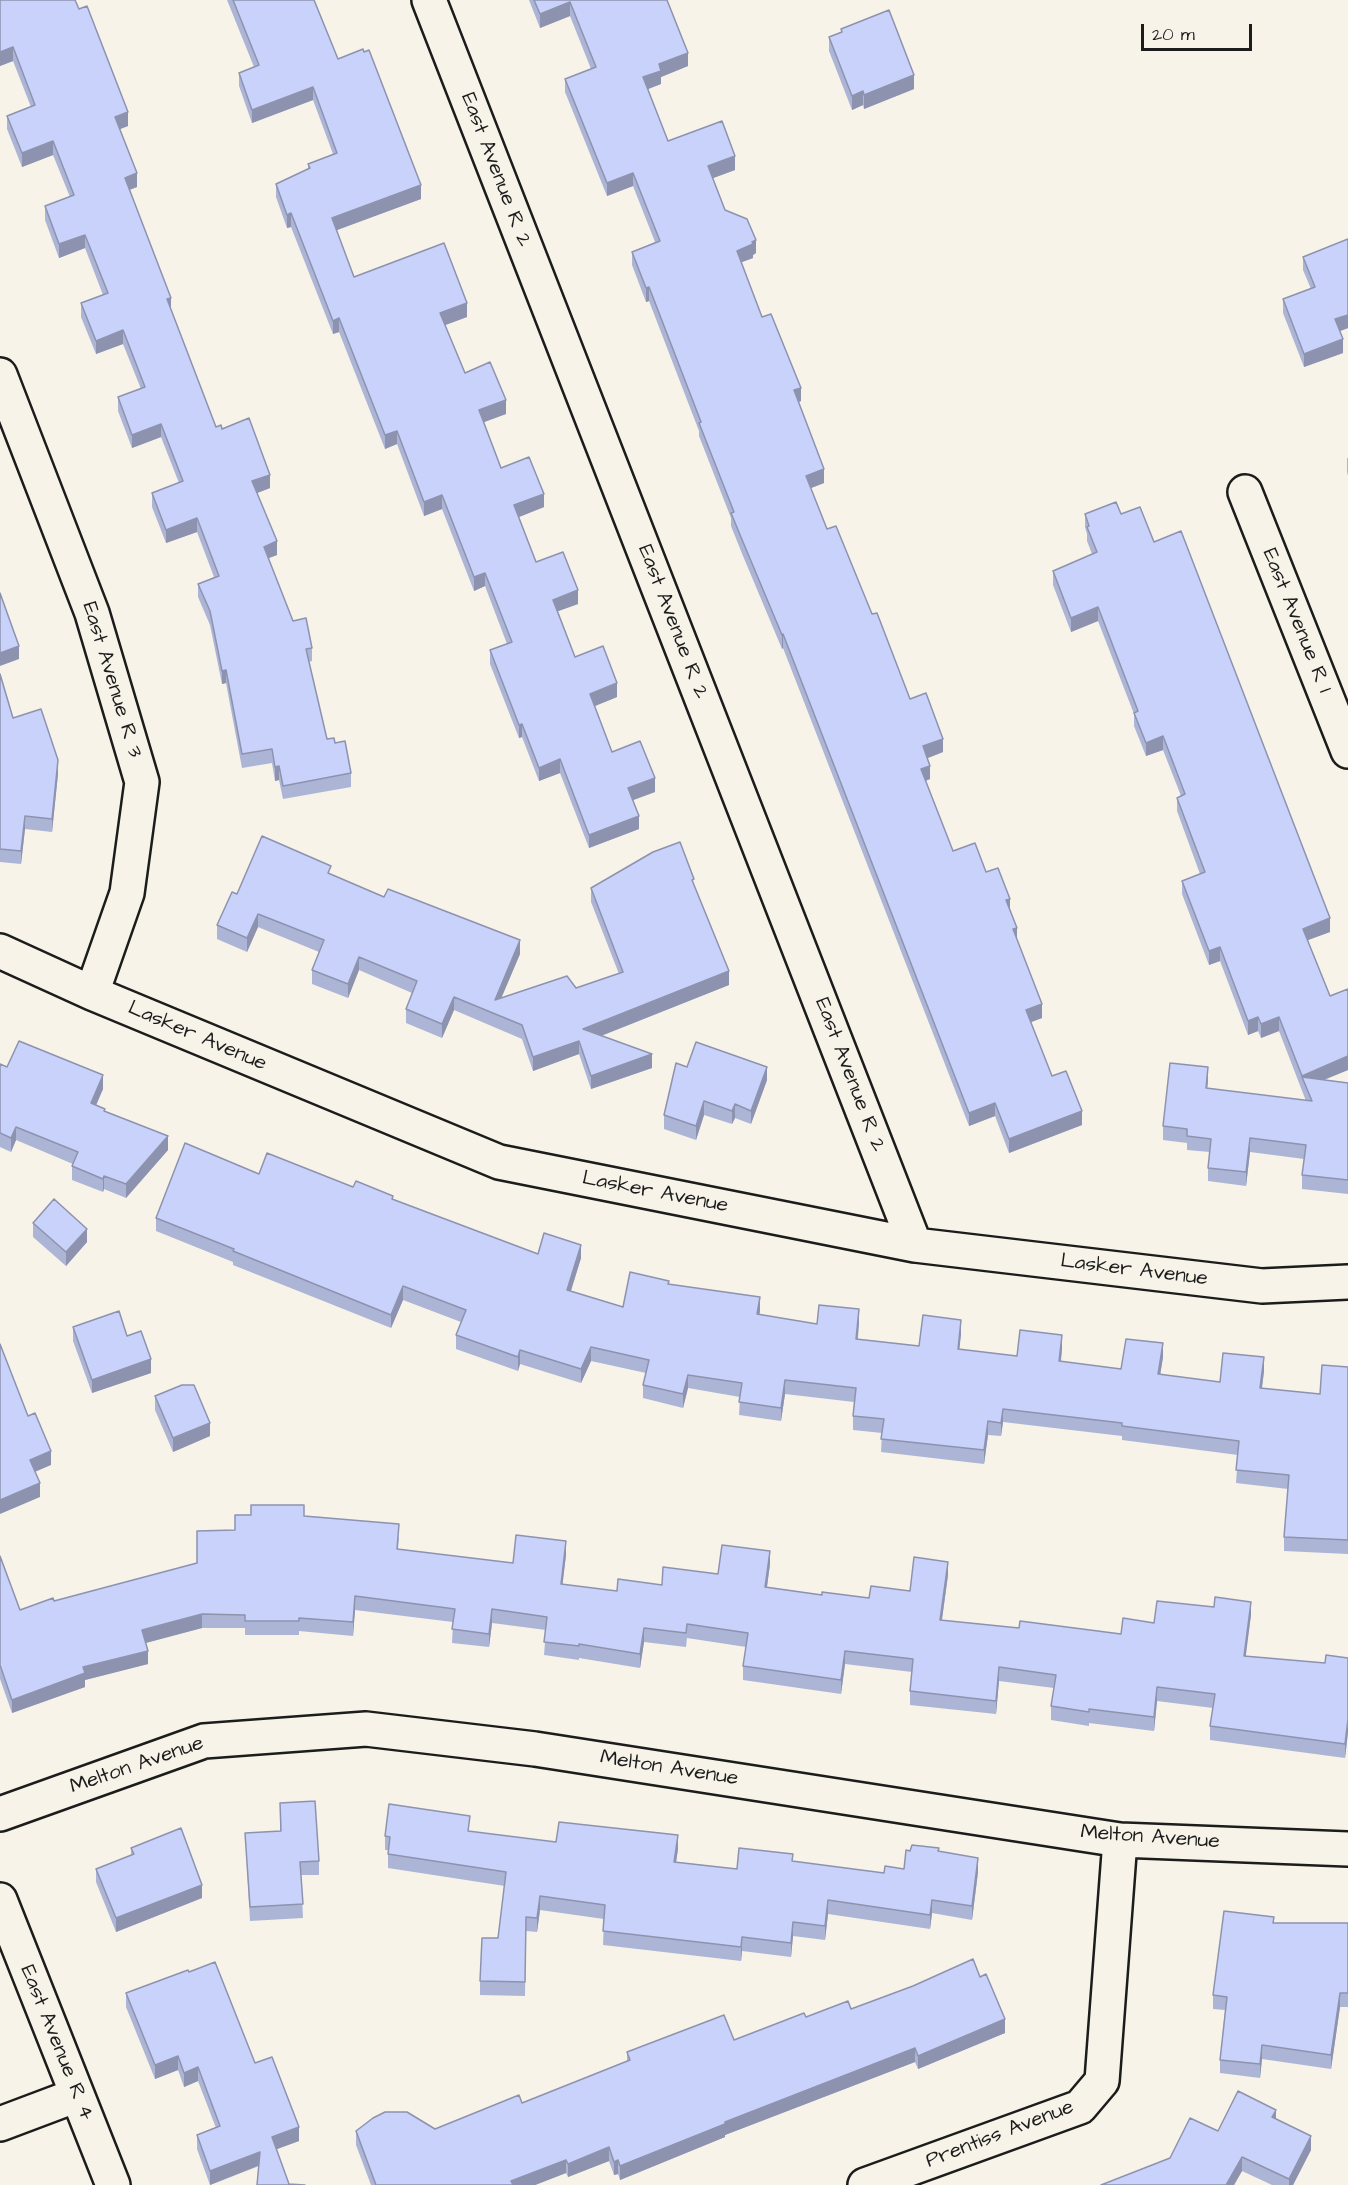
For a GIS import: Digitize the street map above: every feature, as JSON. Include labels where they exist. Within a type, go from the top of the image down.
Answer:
[{"type":"street","name":"East Avenue R 2","points":[[429,0],[915,1245]]},
{"type":"street","name":"East Avenue R 3","points":[[0,375],[92,613],[142,782],[127,893],[92,993]]},
{"type":"street","name":"East Avenue R 1","points":[[1245,492],[1348,751]]},
{"type":"street","name":"Lasker Avenue","points":[[0,951],[92,993],[499,1162],[915,1245],[1262,1286],[1348,1282]]},
{"type":"street","name":"Melton Avenue","points":[[0,1814],[204,1741],[366,1729],[536,1749],[1120,1840],[1348,1849]]},
{"type":"street","name":"Prentiss Avenue","points":[[865,2185],[1080,2107],[1102,2081],[1120,1840]]},
{"type":"street","name":"East Avenue R 4","points":[[0,1900],[112,2185]]},
{"type":"street","points":[[0,2124],[77,2095]]},
{"type":"building","points":[[0,0],[75,0],[79,9],[87,6],[128,112],[115,117],[137,173],[125,178],[171,298],[167,299],[216,427],[221,425],[222,429],[249,418],[270,475],[252,481],[277,541],[264,547],[293,621],[306,618],[312,648],[306,649],[327,739],[334,738],[335,743],[345,741],[351,773],[283,786],[279,766],[275,767],[272,749],[242,754],[226,670],[222,671],[210,611],[198,584],[219,576],[197,518],[166,530],[152,493],[183,481],[161,424],[132,435],[118,397],[145,387],[123,330],[96,341],[81,303],[108,293],[85,235],[59,244],[45,206],[74,195],[53,141],[22,153],[7,116],[35,105],[13,47],[0,52]]},
{"type":"building","points":[[233,0],[314,0],[338,59],[363,49],[364,52],[369,50],[421,185],[332,218],[354,277],[444,243],[467,303],[440,313],[465,373],[490,362],[506,400],[479,410],[501,468],[529,457],[544,494],[514,505],[536,562],[563,552],[578,590],[553,600],[575,657],[603,646],[617,683],[590,694],[612,752],[640,741],[655,778],[628,788],[639,816],[589,835],[560,759],[539,768],[522,724],[519,725],[490,650],[512,642],[485,573],[474,577],[442,495],[424,502],[397,431],[385,435],[339,318],[333,321],[291,213],[287,215],[276,184],[310,168],[308,164],[337,153],[313,87],[252,110],[239,73],[259,65]]},
{"type":"building","points":[[534,0],[667,0],[688,53],[659,64],[661,71],[643,77],[668,141],[722,121],[735,156],[708,166],[725,210],[747,219],[756,240],[752,242],[753,244],[737,251],[762,317],[771,314],[801,388],[794,390],[824,469],[806,476],[827,529],[836,526],[872,614],[877,613],[910,699],[926,693],[943,739],[923,746],[930,766],[921,769],[953,851],[975,843],[986,872],[998,868],[1010,899],[1006,900],[1017,928],[1013,929],[1042,1004],[1026,1010],[1052,1076],[1066,1071],[1082,1111],[1009,1139],[995,1103],[969,1113],[783,634],[731,513],[734,512],[649,287],[646,288],[632,252],[660,241],[633,173],[607,183],[565,79],[596,67],[570,2],[540,14]]},
{"type":"building","points":[[889,10],[914,75],[864,95],[863,91],[852,96],[829,37],[842,32],[841,29]]},
{"type":"building","points":[[1348,239],[1348,315],[1335,319],[1343,339],[1304,354],[1283,299],[1315,287],[1303,257]]},
{"type":"building","points":[[1116,502],[1121,514],[1140,507],[1154,542],[1181,531],[1330,918],[1303,929],[1330,996],[1348,989],[1348,1056],[1302,1076],[1279,1017],[1261,1024],[1258,1017],[1248,1021],[1220,947],[1209,951],[1182,881],[1205,872],[1177,798],[1185,794],[1163,736],[1146,743],[1134,713],[1138,711],[1098,607],[1071,618],[1053,571],[1097,552],[1087,527],[1089,526],[1085,514]]},
{"type":"building","points":[[0,593],[19,646],[0,653]]},
{"type":"building","points":[[0,674],[13,718],[41,709],[58,760],[52,819],[25,816],[21,851],[0,849]]},
{"type":"building","points":[[262,836],[331,866],[328,873],[384,897],[388,889],[520,940],[495,1000],[567,976],[576,988],[623,972],[591,888],[653,852],[680,842],[694,879],[692,880],[729,971],[583,1029],[652,1054],[591,1076],[579,1041],[533,1057],[522,1025],[454,997],[442,1024],[406,1009],[417,981],[359,957],[348,984],[312,970],[324,940],[258,914],[247,938],[217,925],[232,892],[237,894]]},
{"type":"building","points":[[19,1041],[103,1075],[91,1103],[105,1109],[104,1111],[168,1136],[126,1184],[104,1176],[103,1179],[72,1166],[78,1152],[16,1127],[11,1138],[0,1133],[0,1064],[7,1067]]},
{"type":"building","points":[[696,1042],[767,1067],[751,1111],[735,1104],[732,1111],[704,1101],[696,1126],[664,1115],[676,1063],[687,1067]]},
{"type":"building","points":[[1170,1063],[1208,1067],[1206,1088],[1312,1101],[1302,1077],[1348,1083],[1348,1180],[1302,1175],[1306,1145],[1250,1138],[1246,1172],[1208,1168],[1211,1139],[1187,1136],[1187,1129],[1163,1126]]},
{"type":"building","points":[[185,1143],[259,1174],[267,1153],[353,1187],[356,1181],[393,1196],[392,1199],[538,1254],[544,1233],[581,1245],[567,1290],[623,1307],[630,1272],[669,1281],[668,1284],[760,1297],[757,1314],[817,1324],[819,1305],[859,1309],[856,1339],[919,1346],[923,1315],[961,1320],[958,1349],[1017,1356],[1020,1330],[1062,1335],[1059,1361],[1121,1369],[1126,1339],[1163,1343],[1158,1374],[1220,1382],[1223,1353],[1264,1357],[1260,1388],[1320,1394],[1322,1365],[1348,1367],[1348,1540],[1284,1537],[1289,1475],[1236,1470],[1239,1441],[1122,1426],[1122,1423],[1003,1409],[1001,1423],[988,1421],[984,1450],[881,1439],[884,1419],[853,1416],[856,1388],[785,1380],[781,1408],[739,1402],[742,1383],[688,1375],[683,1394],[643,1385],[649,1360],[591,1347],[581,1369],[520,1350],[518,1357],[456,1335],[466,1310],[403,1286],[391,1315],[156,1218]]},
{"type":"building","points":[[54,1199],[87,1229],[66,1252],[33,1223]]},
{"type":"building","points":[[119,1311],[127,1336],[141,1331],[151,1359],[92,1380],[73,1327]]},
{"type":"building","points":[[0,1344],[28,1416],[35,1413],[51,1451],[30,1460],[40,1483],[0,1500]]},
{"type":"building","points":[[182,1385],[194,1385],[210,1423],[173,1438],[155,1396]]},
{"type":"building","points":[[251,1505],[304,1505],[304,1516],[399,1524],[397,1549],[513,1563],[516,1535],[566,1541],[561,1584],[617,1591],[618,1579],[662,1585],[663,1567],[718,1574],[722,1545],[770,1551],[765,1587],[822,1595],[822,1592],[869,1598],[871,1586],[910,1591],[914,1557],[948,1562],[940,1620],[1019,1628],[1020,1621],[1121,1634],[1123,1618],[1154,1623],[1157,1601],[1214,1607],[1215,1597],[1251,1602],[1244,1656],[1325,1663],[1326,1655],[1348,1658],[1348,1719],[1345,1744],[1210,1726],[1215,1694],[1157,1687],[1154,1717],[1089,1709],[1089,1712],[1051,1706],[1056,1675],[999,1667],[996,1701],[910,1691],[913,1659],[845,1651],[841,1680],[743,1666],[748,1633],[687,1624],[686,1633],[644,1628],[640,1654],[579,1644],[579,1646],[544,1642],[547,1617],[492,1609],[489,1634],[452,1629],[455,1609],[355,1596],[353,1622],[299,1618],[299,1621],[245,1621],[245,1615],[202,1614],[142,1630],[148,1651],[83,1667],[85,1673],[12,1700],[0,1665],[0,1556],[20,1610],[53,1598],[54,1601],[197,1563],[197,1531],[235,1530],[235,1515],[251,1515]]},
{"type":"building","points":[[315,1801],[319,1861],[300,1862],[303,1904],[250,1907],[245,1833],[281,1831],[280,1803]]},
{"type":"building","points":[[389,1804],[470,1816],[468,1831],[556,1842],[559,1822],[678,1835],[674,1862],[737,1869],[739,1848],[793,1854],[792,1861],[884,1873],[885,1866],[904,1869],[906,1850],[910,1851],[912,1845],[939,1848],[938,1851],[978,1858],[972,1906],[932,1900],[930,1915],[828,1900],[825,1926],[793,1922],[791,1943],[742,1937],[741,1947],[603,1931],[605,1905],[540,1896],[537,1918],[526,1917],[525,1982],[480,1981],[482,1938],[498,1938],[506,1872],[388,1854],[390,1837],[385,1836]]},
{"type":"building","points":[[181,1828],[202,1885],[116,1918],[96,1869],[134,1854],[131,1848]]},
{"type":"building","points":[[1224,1911],[1274,1917],[1273,1923],[1348,1923],[1348,1993],[1340,1993],[1331,2055],[1262,2045],[1260,2064],[1220,2060],[1227,1997],[1213,1995]]},
{"type":"building","points":[[973,1959],[980,1977],[986,1974],[1005,2019],[918,2056],[915,2048],[725,2122],[725,2124],[620,2166],[618,2160],[614,2162],[609,2147],[568,2164],[566,2160],[511,2181],[513,2185],[376,2185],[356,2131],[385,2112],[407,2112],[435,2129],[519,2095],[522,2103],[630,2060],[627,2052],[724,2015],[734,2040],[804,2013],[806,2017],[848,2001],[851,2009],[913,1986]]},
{"type":"building","points":[[215,1962],[255,2063],[272,2057],[299,2127],[272,2137],[289,2184],[305,2185],[257,2185],[260,2152],[210,2171],[197,2135],[220,2126],[198,2067],[184,2073],[178,2056],[155,2065],[126,1993]]},
{"type":"building","points":[[1238,2091],[1276,2110],[1272,2117],[1311,2136],[1289,2179],[1242,2157],[1226,2185],[1101,2185],[1170,2158],[1190,2118],[1218,2131]]}]
